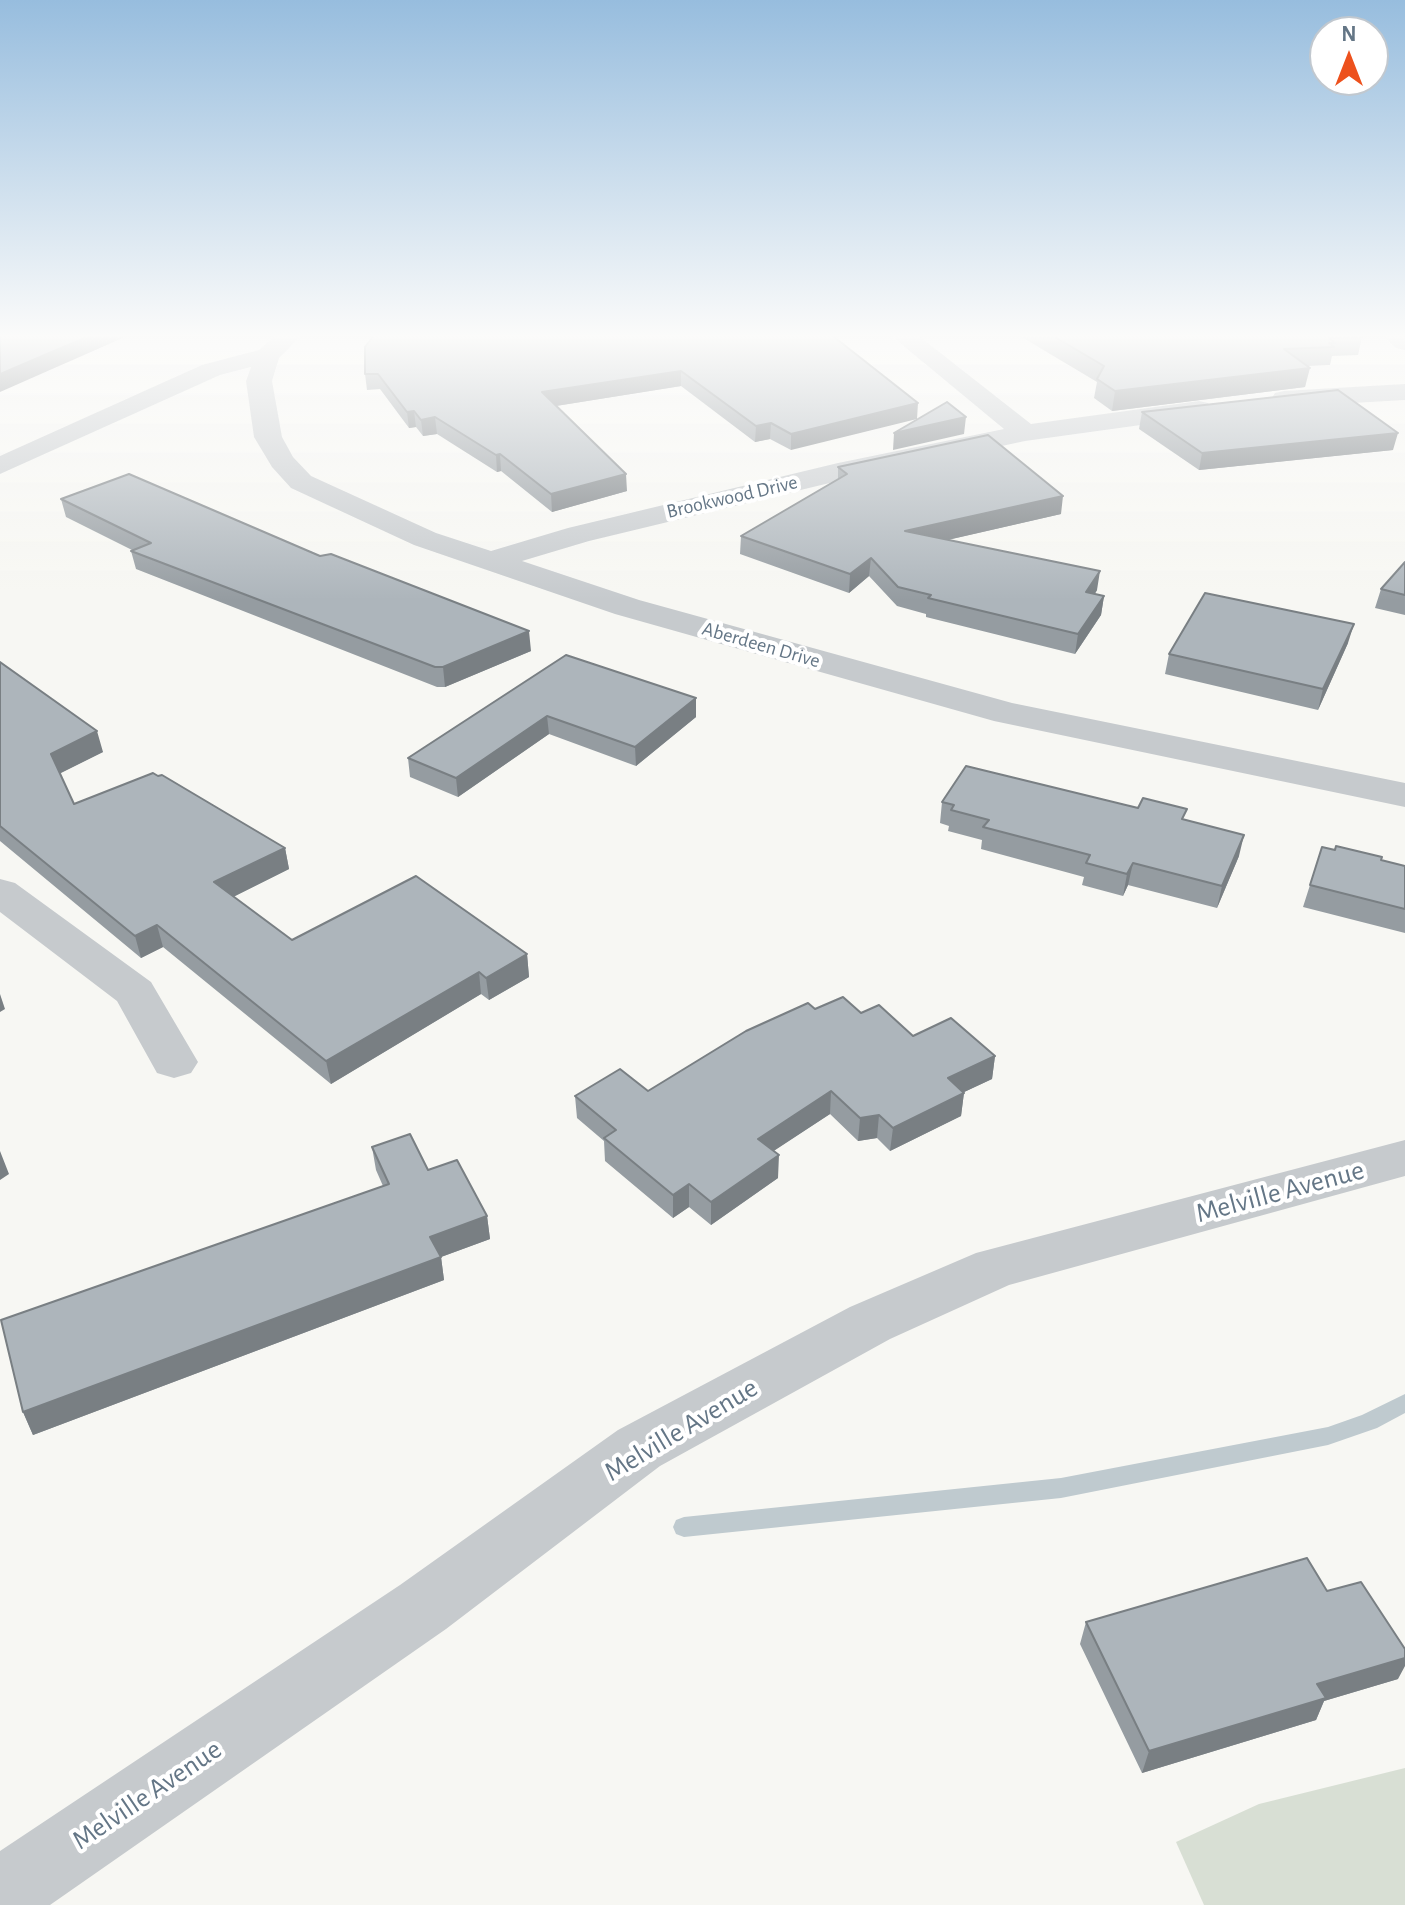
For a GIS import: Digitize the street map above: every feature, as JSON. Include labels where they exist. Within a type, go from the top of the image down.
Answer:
[{"type":"street","points":[[0,466],[97,422]]},
{"type":"street","name":"Aberdeen Drive","points":[[264,422],[268,437],[282,461],[301,482],[425,539],[490,561],[673,620],[1007,713],[1405,795]]},
{"type":"street","points":[[1011,422],[1025,433]]},
{"type":"street","name":"Brookwood Drive","points":[[490,561],[579,534],[706,502],[1025,433],[1107,422]]},
{"type":"street","points":[[0,892],[135,992],[174,1062]]},
{"type":"street","name":"Melville Avenue","points":[[0,1895],[423,1607],[639,1448],[870,1323],[995,1268],[1404,1159]]},
{"type":"shaded area","points":[[1405,1768],[1405,1905],[1204,1905],[1176,1842],[1259,1804]]},
{"type":"building","points":[[443,422],[573,422],[626,474],[551,494],[500,454],[496,455]]},
{"type":"building","points":[[750,422],[841,422],[791,434],[771,423],[756,426]]},
{"type":"building","points":[[913,422],[944,422],[894,433]]},
{"type":"building","points":[[1156,422],[1383,422],[1398,433],[1202,453]]},
{"type":"building","points":[[988,435],[1063,496],[905,531],[1100,571],[1086,592],[1104,596],[1078,634],[928,598],[931,595],[898,587],[871,558],[850,574],[741,536],[847,474],[838,467]]},
{"type":"building","points":[[129,474],[320,556],[331,554],[529,631],[443,667],[435,667],[131,551],[151,543],[61,499]]},
{"type":"building","points":[[1405,562],[1405,595],[1381,589]]},
{"type":"building","points":[[1205,593],[1354,624],[1323,689],[1169,654]]},
{"type":"building","points":[[566,655],[696,698],[635,747],[547,716],[456,778],[408,758]]},
{"type":"building","points":[[0,662],[97,731],[51,754],[74,804],[153,773],[162,775],[285,848],[214,882],[292,940],[416,876],[527,954],[486,978],[479,972],[326,1061],[157,925],[135,936],[0,826]]},
{"type":"building","points":[[966,766],[1138,808],[1143,798],[1187,809],[1182,819],[1244,835],[1222,886],[1133,863],[1127,874],[1086,863],[1090,855],[983,827],[989,820],[951,810],[954,805],[942,802]]},
{"type":"building","points":[[1336,846],[1405,866],[1405,909],[1310,885],[1322,847],[1335,850]]},
{"type":"building","points":[[843,997],[861,1013],[879,1005],[913,1036],[951,1018],[995,1056],[948,1078],[964,1093],[893,1128],[879,1115],[860,1118],[831,1091],[758,1139],[779,1155],[711,1202],[689,1184],[673,1195],[604,1138],[616,1130],[575,1096],[620,1069],[648,1091],[746,1031],[808,1003],[815,1009]]},
{"type":"building","points":[[410,1134],[428,1170],[457,1160],[487,1216],[430,1237],[441,1257],[23,1412],[1,1320],[389,1184],[372,1147]]},
{"type":"building","points":[[1307,1558],[1327,1591],[1361,1582],[1405,1649],[1405,1658],[1317,1684],[1326,1698],[1149,1751],[1086,1622]]},
{"type":"waterway","points":[[684,1527],[1061,1488],[1328,1436],[1369,1422],[1405,1403]]}]
